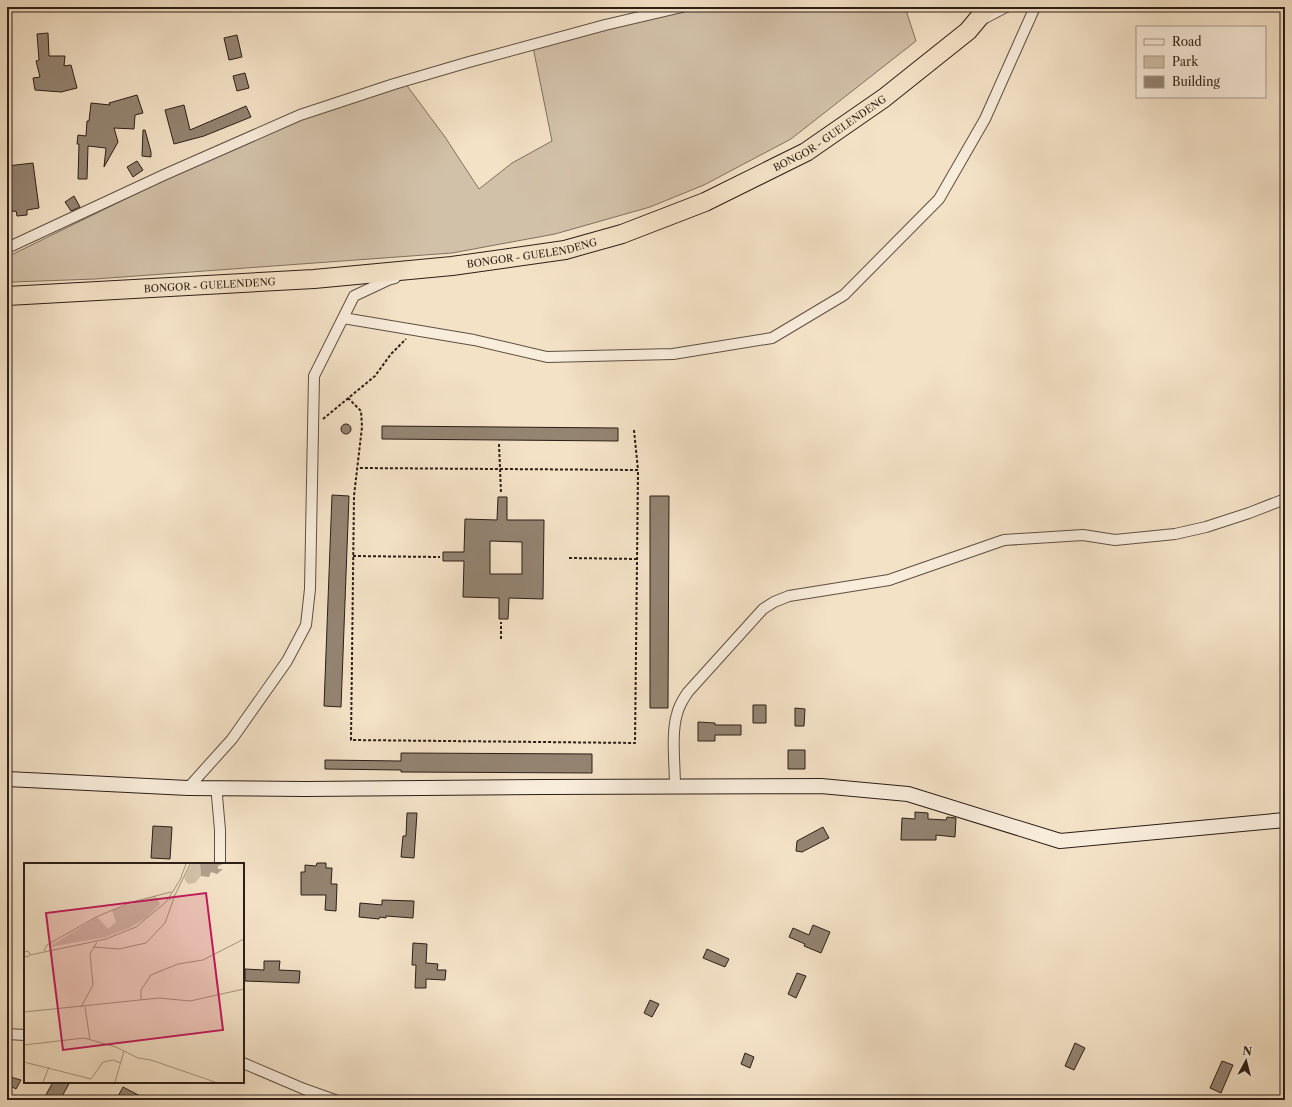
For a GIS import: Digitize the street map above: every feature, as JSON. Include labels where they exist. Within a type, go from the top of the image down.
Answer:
[{"type":"highway","name":"BONGOR - GUELENDENG","points":[[7,296],[314,279],[452,266],[565,250],[622,234],[723,194],[806,152],[884,98],[968,31],[988,7]]},
{"type":"street","points":[[7,248],[166,174],[300,115],[394,84],[469,62],[605,25],[682,7]]},
{"type":"street","points":[[974,24],[1006,7]]},
{"type":"street","points":[[343,318],[474,340],[547,357],[673,354],[772,338],[844,295],[939,199],[985,119],[1035,7]]},
{"type":"street","points":[[188,788],[232,739],[287,661],[306,625],[310,589],[314,376],[354,296],[388,280],[452,266]]},
{"type":"street","points":[[675,786],[674,727],[680,704],[688,692],[756,616],[763,609],[774,602],[789,596],[890,580],[1004,540],[1083,535],[1115,540],[1174,534],[1206,527],[1285,499]]},
{"type":"street","points":[[7,779],[188,788],[305,789],[821,786],[908,794],[1060,842],[1285,820]]},
{"type":"street","points":[[219,788],[217,796],[220,830],[220,863]]},
{"type":"street","points":[[7,1034],[24,1035]]},
{"type":"street","points":[[244,1064],[335,1100]]},
{"type":"path","points":[[313,427],[375,376],[391,354],[415,330]]},
{"type":"path","points":[[348,398],[361,411],[362,427],[354,496],[351,740],[636,743],[638,470],[634,430]]},
{"type":"path","points":[[499,444],[501,493]]},
{"type":"path","points":[[358,468],[638,470]]},
{"type":"path","points":[[353,556],[440,557]]},
{"type":"path","points":[[569,558],[637,560]]},
{"type":"path","points":[[501,622],[501,639]]},
{"type":"green space","points":[[697,7],[905,7],[916,41],[791,139],[704,185],[650,207],[555,234],[452,253],[95,279],[7,281],[7,257],[211,157],[304,118],[405,83],[445,137],[479,189],[512,163],[552,141],[533,47],[606,27]]},
{"type":"building","points":[[48,33],[49,56],[65,56],[64,66],[71,65],[77,88],[61,92],[35,90],[33,78],[40,77],[36,61],[39,60],[37,34]]},
{"type":"building","points":[[237,35],[242,57],[229,60],[224,38]]},
{"type":"building","points":[[245,73],[249,88],[237,91],[233,76]]},
{"type":"building","points":[[137,95],[143,113],[135,115],[134,129],[114,128],[118,142],[104,167],[106,148],[88,146],[87,179],[78,179],[78,135],[86,136],[87,121],[89,121],[91,103],[110,105],[109,103]]},
{"type":"building","points":[[184,105],[190,130],[246,106],[251,117],[204,136],[174,144],[165,110]]},
{"type":"building","points":[[143,130],[145,130],[151,157],[142,156]]},
{"type":"building","points":[[137,161],[143,170],[133,177],[127,167]]},
{"type":"building","points":[[33,163],[39,208],[27,210],[27,215],[17,216],[16,211],[7,212],[7,166]]},
{"type":"building","points":[[74,196],[80,207],[71,211],[65,202]]},
{"type":"building","points":[[346,424],[351,429],[346,434],[341,429]]},
{"type":"building","points":[[382,426],[618,428],[618,441],[382,439]]},
{"type":"building","points":[[332,495],[349,496],[341,707],[324,706]]},
{"type":"building","points":[[650,496],[669,496],[668,708],[650,708]]},
{"type":"building","points":[[498,497],[507,497],[507,520],[544,520],[543,599],[509,598],[508,619],[499,619],[499,598],[463,597],[464,561],[443,561],[443,552],[464,552],[465,519],[497,520]],"holes":[[[490,541],[522,542],[522,574],[490,574]]]},
{"type":"building","points":[[753,705],[766,705],[766,723],[753,723]]},
{"type":"building","points":[[795,708],[805,709],[804,726],[795,726]]},
{"type":"building","points":[[698,722],[715,723],[715,725],[741,725],[741,735],[715,735],[715,741],[698,741]]},
{"type":"building","points":[[788,750],[805,750],[805,769],[788,769]]},
{"type":"building","points":[[401,753],[592,754],[592,773],[401,772],[401,770],[325,769],[325,760],[401,761]]},
{"type":"building","points":[[915,812],[928,813],[928,819],[946,820],[947,817],[956,818],[955,837],[936,835],[936,840],[901,840],[902,818],[915,819]]},
{"type":"building","points":[[407,813],[417,813],[414,858],[401,857],[403,836],[406,836]]},
{"type":"building","points":[[153,826],[172,827],[170,859],[151,858]]},
{"type":"building","points":[[823,827],[829,838],[802,852],[796,851],[797,841]]},
{"type":"building","points":[[317,863],[326,863],[326,868],[332,868],[331,884],[337,884],[336,911],[325,910],[326,895],[301,895],[301,872],[305,872],[305,865],[316,866]]},
{"type":"building","points":[[382,900],[414,901],[413,918],[386,916],[386,918],[380,917],[379,919],[359,917],[360,903],[382,905]]},
{"type":"building","points":[[813,925],[830,932],[821,953],[804,946],[805,944],[789,937],[793,928],[809,935]]},
{"type":"building","points":[[413,943],[427,944],[426,963],[438,964],[437,970],[446,970],[445,980],[426,979],[426,988],[415,988],[416,965],[412,965]]},
{"type":"building","points":[[707,949],[729,959],[725,967],[703,958]]},
{"type":"building","points":[[264,961],[280,961],[279,970],[300,971],[299,983],[245,981],[245,969],[264,970]]},
{"type":"building","points":[[797,973],[806,976],[796,998],[788,994]]},
{"type":"building","points":[[650,1000],[659,1004],[652,1017],[644,1013]]},
{"type":"building","points":[[1075,1043],[1085,1048],[1074,1070],[1065,1066]]},
{"type":"building","points":[[745,1053],[754,1057],[750,1068],[741,1064]]},
{"type":"building","points":[[1222,1061],[1233,1065],[1221,1093],[1210,1088]]},
{"type":"building","points":[[7,1076],[21,1080],[16,1089],[7,1084]]},
{"type":"building","points":[[52,1083],[69,1083],[60,1100],[43,1100]]},
{"type":"building","points":[[123,1087],[148,1100],[116,1100]]}]
